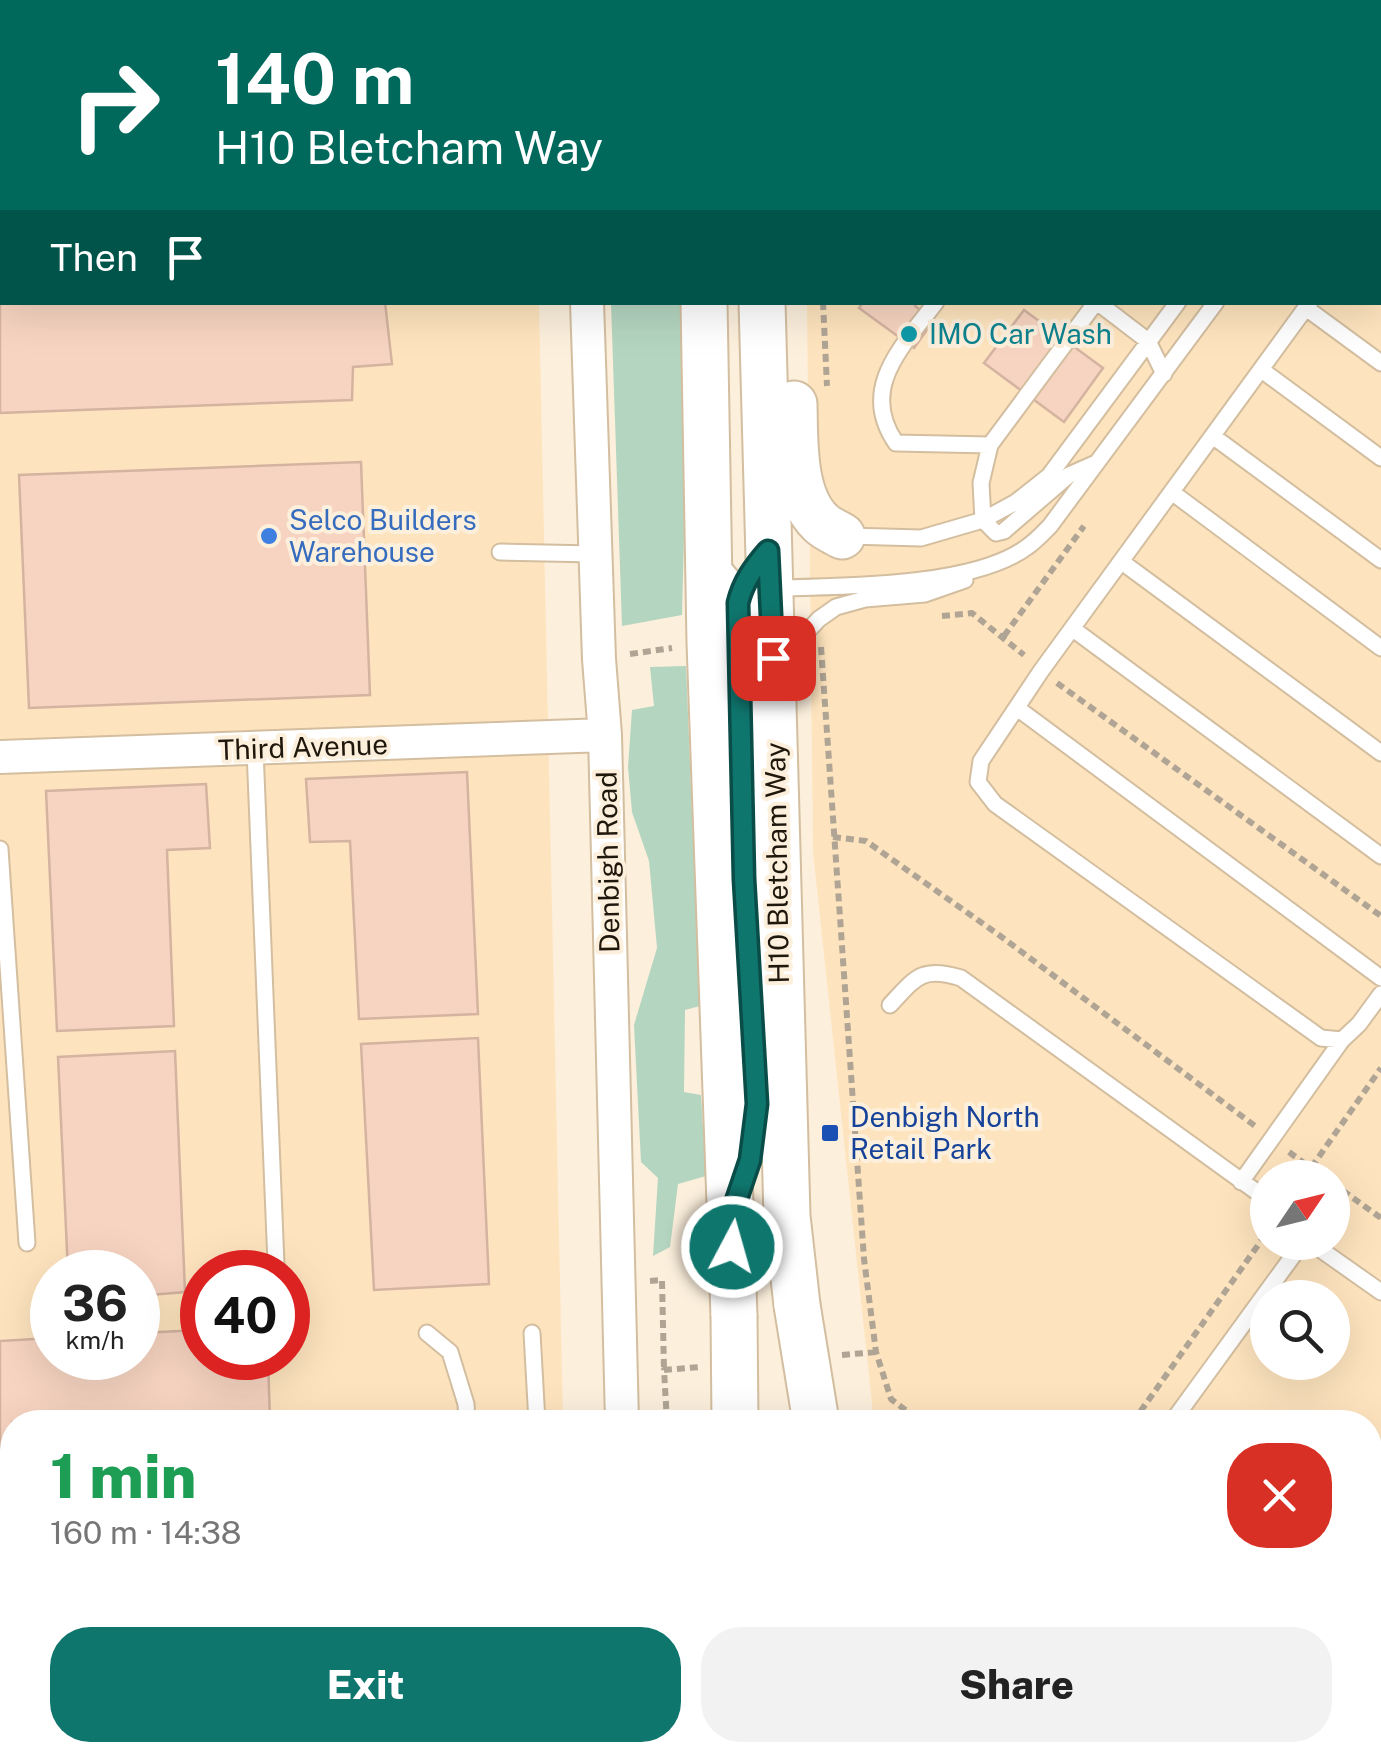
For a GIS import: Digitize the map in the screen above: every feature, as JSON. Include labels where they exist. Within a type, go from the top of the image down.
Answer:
[{"type":"street","name":"Denbigh Road","points":[[586,305],[605,735],[622,1410]]},
{"type":"street","name":"H10 Bletcham Way","points":[[704,305],[710,642],[735,1410]]},
{"type":"street","name":"H10 Bletcham Way","points":[[762,305],[761,569],[772,667],[787,1216],[814,1410]]},
{"type":"street","points":[[790,305],[796,453],[804,492],[829,536]]},
{"type":"street","name":"H10 Bletcham Way","points":[[731,1216],[750,1160],[757,1104],[744,879],[738,640],[761,569]]},
{"type":"street","name":"Third Avenue","points":[[0,758],[605,735]]},
{"type":"lane","points":[[934,305],[891,362],[880,393],[884,426],[896,443],[990,445]]},
{"type":"lane","points":[[1094,305],[990,445],[980,483],[983,520],[996,533],[1004,532],[1070,475],[1100,462]]},
{"type":"lane","points":[[1100,305],[1148,340],[1164,374]]},
{"type":"lane","points":[[829,536],[921,538],[983,520],[1016,502],[1049,476],[1176,305]]},
{"type":"lane","points":[[772,667],[819,619],[850,602],[925,594],[994,570],[1026,548],[1050,526],[1100,462],[1214,305]]},
{"type":"lane","points":[[1342,1040],[1321,1038],[995,804],[978,782],[981,761],[1041,671],[1308,306],[1381,363]]},
{"type":"lane","points":[[1263,370],[1381,458]]},
{"type":"lane","points":[[1214,438],[1381,560]]},
{"type":"lane","points":[[1173,493],[1381,648]]},
{"type":"lane","points":[[708,541],[724,572],[761,569],[929,580],[989,564],[1026,548]]},
{"type":"lane","points":[[500,552],[595,554]]},
{"type":"lane","points":[[1122,562],[1381,753]]},
{"type":"lane","points":[[1073,629],[1381,856]]},
{"type":"lane","points":[[1017,708],[1381,978]]},
{"type":"lane","points":[[256,750],[275,1250]]},
{"type":"lane","points":[[0,849],[26,1243]]},
{"type":"lane","points":[[890,1005],[916,976],[938,971],[961,978],[1250,1188]]},
{"type":"lane","points":[[1241,1182],[1342,1040],[1360,1024],[1381,994]]},
{"type":"lane","points":[[1181,1410],[1293,1260]]},
{"type":"lane","points":[[1333,1260],[1381,1292]]},
{"type":"lane","points":[[427,1333],[450,1352],[466,1410]]},
{"type":"lane","points":[[532,1333],[535,1410]]},
{"type":"path","points":[[930,617],[972,613],[1041,671],[1381,916]]},
{"type":"path","points":[[819,619],[864,1258],[876,1352],[891,1399],[905,1410]]},
{"type":"path","points":[[599,659],[710,642]]},
{"type":"path","points":[[833,837],[866,841],[1300,1160]]},
{"type":"path","points":[[1317,1160],[1381,1068]]},
{"type":"path","points":[[1350,1196],[1381,1218]]},
{"type":"path","points":[[1142,1410],[1250,1257]]},
{"type":"path","points":[[662,1280],[664,1370]]},
{"type":"shaded area","points":[[0,305],[539,305],[563,1410],[0,1410]]},
{"type":"shaded area","points":[[807,305],[1381,305],[1381,1410],[873,1410],[813,852]]},
{"type":"green space","points":[[611,305],[685,305],[687,420],[682,615],[622,626]]},
{"type":"green space","points":[[686,666],[700,1006],[685,1010],[684,1092],[701,1095],[706,1176],[678,1184],[670,1247],[653,1256],[658,1178],[641,1162],[634,1025],[657,948],[649,861],[632,812],[628,767],[632,710],[654,706],[650,667]]},
{"type":"building","points":[[0,305],[385,305],[392,364],[353,367],[352,400],[0,413]]},
{"type":"building","name":"IMO Car Wash","points":[[916,305],[934,320],[914,348],[859,308]]},
{"type":"building","points":[[1024,310],[1103,368],[1064,422],[984,363]]},
{"type":"building","points":[[361,462],[370,695],[29,708],[19,475]]},
{"type":"building","points":[[467,772],[478,1014],[359,1019],[350,841],[310,842],[306,779]]},
{"type":"building","points":[[206,784],[210,848],[167,850],[174,1026],[57,1031],[46,791]]},
{"type":"building","points":[[478,1038],[489,1284],[374,1290],[361,1044]]},
{"type":"building","points":[[175,1051],[183,1250],[180,1250],[180,1292],[160,1294],[160,1250],[67,1250],[58,1057]]},
{"type":"building","points":[[180,1331],[180,1380],[269,1380],[270,1410],[0,1410],[0,1341],[30,1339],[30,1380],[160,1380],[160,1332]]},
{"type":"place","name":"IMO Car Wash","points":[[909,334]]},
{"type":"place","name":"Selco Builders Warehouse","points":[[269,536]]},
{"type":"place","name":"Denbigh North Retail Park","points":[[830,1133]]},
{"type":"route","points":[[732,1247],[731,1216],[750,1160],[757,1104],[744,879],[738,603],[754,566],[768,551],[773,658]]}]
